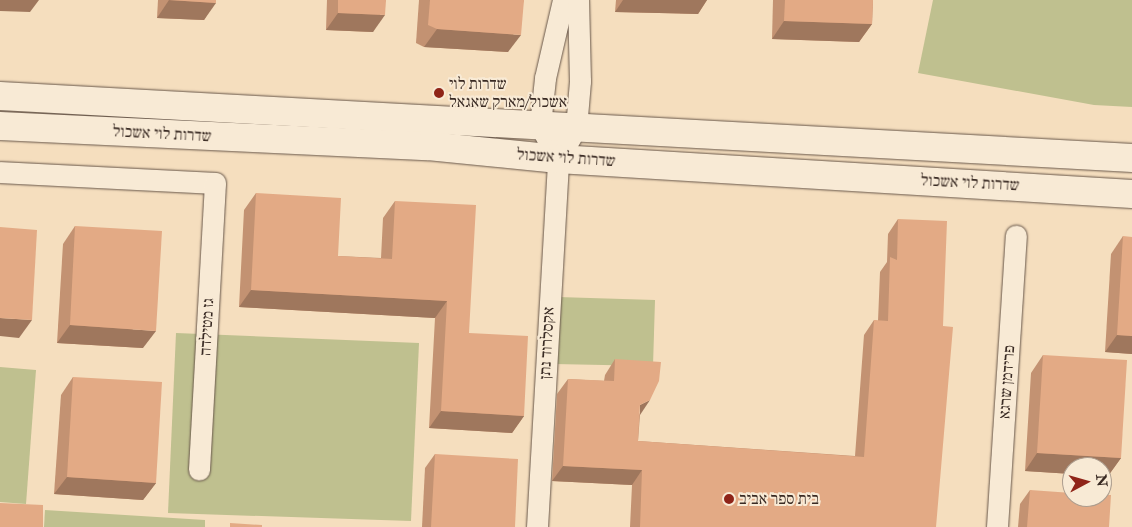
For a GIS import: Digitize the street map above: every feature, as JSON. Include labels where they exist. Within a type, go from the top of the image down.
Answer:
[{"type":"street","points":[[558,159],[540,125],[545,78],[563,0]]},
{"type":"street","points":[[558,159],[576,128],[580,81],[578,0]]},
{"type":"street","name":"שדרות לוי אשכול","points":[[0,96],[1132,158]]},
{"type":"street","name":"שדרות לוי אשכול","points":[[0,126],[428,146],[558,159],[1132,194]]},
{"type":"street","name":"אקסלרוד נתן","points":[[537,527],[558,159]]},
{"type":"street","name":"גז מטילדה","points":[[0,172],[215,183],[199,470]]},
{"type":"street","name":"פרידמן שרגא","points":[[997,527],[1016,236]]},
{"type":"green space","points":[[933,0],[1132,0],[1132,107],[1094,105],[918,73]]},
{"type":"green space","points":[[558,297],[655,300],[653,366],[554,364]]},
{"type":"green space","points":[[176,333],[419,343],[411,521],[168,513]]},
{"type":"green space","points":[[0,367],[36,370],[26,504],[0,502]]},
{"type":"green space","points":[[45,510],[205,520],[205,527],[44,527]]},
{"type":"building","points":[[169,0],[216,0],[216,3]]},
{"type":"building","points":[[338,0],[386,0],[385,15],[338,13]]},
{"type":"building","points":[[430,0],[524,0],[521,35],[437,29],[428,25]]},
{"type":"building","points":[[785,0],[873,0],[872,24],[784,21]]},
{"type":"building","points":[[256,193],[341,198],[338,256],[392,259],[395,201],[476,205],[469,333],[528,336],[524,416],[441,411],[447,301],[251,290]]},
{"type":"building","points":[[898,219],[947,221],[943,326],[953,327],[936,527],[640,527],[642,470],[563,466],[568,379],[614,381],[615,359],[661,362],[659,381],[650,400],[640,405],[638,441],[864,457],[874,320],[888,321],[890,257],[897,260]]},
{"type":"building","points":[[75,226],[162,231],[156,331],[70,325]]},
{"type":"building","points":[[0,227],[37,230],[32,320],[0,318]]},
{"type":"building","points":[[1123,236],[1132,237],[1132,336],[1117,335]]},
{"type":"building","points":[[1043,355],[1127,360],[1121,458],[1037,453]]},
{"type":"building","points":[[73,377],[162,382],[156,483],[67,477]]},
{"type":"building","points":[[435,454],[518,459],[515,527],[431,527]]},
{"type":"building","points":[[1030,490],[1062,492],[1062,507],[1110,507],[1109,527],[1027,527]]},
{"type":"building","points":[[0,503],[43,505],[43,527],[0,527]]},
{"type":"building","points":[[230,523],[262,525],[262,527],[230,527]]},
{"type":"place","name":"שדרות לוי אשכול/מארק שאגאל","points":[[439,93]]},
{"type":"place","name":"בית ספר אביב","points":[[729,499]]}]
